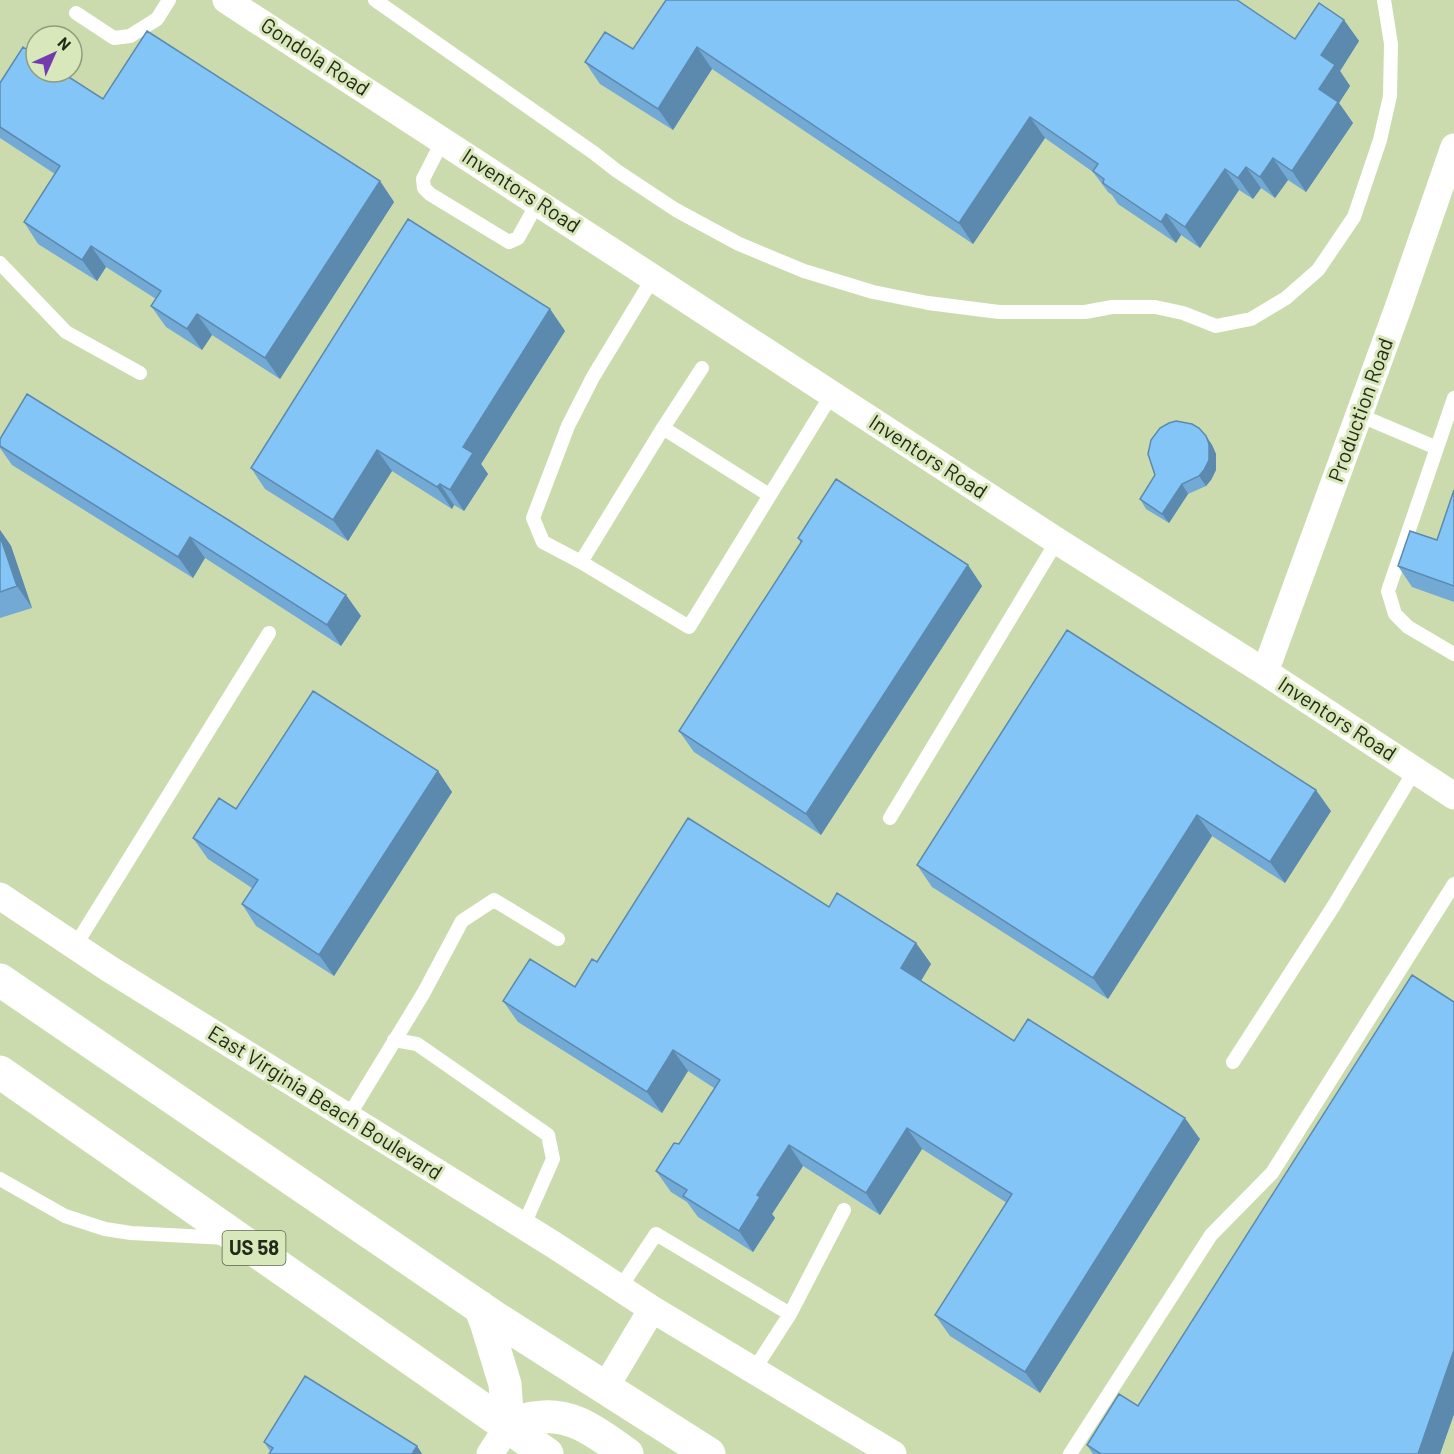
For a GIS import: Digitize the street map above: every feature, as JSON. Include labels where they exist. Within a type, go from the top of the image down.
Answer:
[{"type":"main road","points":[[0,980],[480,1307],[709,1454]]},
{"type":"main road","name":"US 58","points":[[0,1072],[547,1454]]},
{"type":"main road","points":[[480,1307],[505,1384],[507,1426],[535,1418],[560,1417],[584,1425],[627,1454]]},
{"type":"street","name":"Gondola Road","points":[[226,0],[404,114]]},
{"type":"street","name":"Inventors Road","points":[[404,114],[652,278],[1454,796]]},
{"type":"street","name":"Production Road","points":[[1265,672],[1398,308],[1454,147]]},
{"type":"street","name":"East Virginia Beach Boulevard","points":[[0,896],[118,974],[652,1309],[893,1454]]},
{"type":"street","points":[[605,1388],[652,1309]]},
{"type":"street","points":[[490,1454],[507,1426]]},
{"type":"lane","points":[[76,13],[114,38],[130,36],[157,19],[169,0]]},
{"type":"lane","points":[[375,0],[676,210],[739,244],[804,271],[873,292],[928,303],[999,312],[1084,312],[1112,307],[1155,307],[1183,313],[1216,326],[1251,319],[1286,298],[1318,270],[1354,217],[1380,140],[1390,96],[1390,44],[1384,0]]},
{"type":"lane","points":[[443,140],[423,179],[424,188],[430,194],[509,242],[518,238],[538,202]]},
{"type":"lane","points":[[0,263],[66,332],[140,373]]},
{"type":"lane","points":[[652,278],[593,377],[568,426],[533,518],[543,542],[581,562],[689,627],[832,394]]},
{"type":"lane","points":[[581,562],[702,368]]},
{"type":"lane","points":[[1454,399],[1388,591],[1395,614],[1408,627],[1454,654]]},
{"type":"lane","points":[[1359,415],[1437,448]]},
{"type":"lane","points":[[663,428],[769,495]]},
{"type":"lane","points":[[890,818],[1057,541]]},
{"type":"lane","points":[[75,946],[269,633]]},
{"type":"lane","points":[[1233,1062],[1333,907],[1415,770]]},
{"type":"lane","points":[[1070,1454],[1211,1235],[1272,1173],[1454,884]]},
{"type":"lane","points":[[348,1118],[423,994],[462,921],[494,900],[558,939]]},
{"type":"lane","points":[[394,1040],[417,1044],[548,1135],[553,1159],[523,1227]]},
{"type":"lane","points":[[0,1179],[65,1216],[105,1229],[131,1233],[241,1239]]},
{"type":"lane","points":[[754,1370],[790,1314],[844,1210]]},
{"type":"lane","points":[[620,1288],[656,1234],[790,1314]]},
{"type":"building","points":[[666,0],[1237,0],[1295,39],[1319,3],[1344,20],[1321,55],[1335,65],[1319,89],[1338,102],[1292,171],[1273,158],[1260,177],[1246,167],[1238,178],[1225,169],[1185,227],[1166,214],[1161,222],[1103,183],[1104,179],[1093,171],[1098,164],[1030,117],[959,223],[697,47],[658,109],[585,62],[605,32],[633,49]]},
{"type":"building","points":[[147,31],[380,181],[265,358],[197,314],[187,329],[151,306],[161,291],[91,246],[82,260],[24,222],[60,166],[0,127],[0,83],[23,47],[24,84],[80,84],[103,99]]},
{"type":"building","points":[[408,219],[550,309],[463,447],[473,453],[450,490],[440,484],[437,487],[377,450],[333,520],[251,468]]},
{"type":"building","points":[[27,394],[346,595],[327,625],[190,537],[178,557],[0,446],[0,439]]},
{"type":"building","points":[[1176,421],[1192,424],[1206,436],[1209,444],[1209,460],[1199,476],[1182,484],[1162,514],[1140,499],[1155,475],[1148,454],[1151,440],[1160,428]]},
{"type":"building","points":[[836,479],[968,565],[806,814],[679,731],[802,541],[798,538]]},
{"type":"building","points":[[1454,490],[1454,586],[1398,566],[1410,531],[1437,540]]},
{"type":"building","points":[[0,536],[17,586],[0,592]]},
{"type":"building","points":[[1067,630],[1316,790],[1270,862],[1197,815],[1093,978],[917,865]]},
{"type":"building","points":[[313,691],[438,771],[319,955],[242,904],[258,880],[193,838],[219,798],[236,809]]},
{"type":"building","points":[[688,818],[829,907],[837,893],[916,943],[901,968],[1014,1041],[1028,1019],[1185,1118],[1025,1372],[935,1315],[1012,1194],[907,1128],[866,1193],[789,1145],[757,1195],[760,1197],[739,1231],[683,1196],[687,1190],[656,1171],[674,1143],[679,1144],[720,1080],[673,1050],[647,1092],[503,1001],[530,959],[575,987],[592,959],[597,962]]},
{"type":"building","points":[[1412,975],[1454,1002],[1454,1350],[1418,1454],[1101,1454],[1087,1445],[1119,1394],[1138,1406]]},
{"type":"building","points":[[305,1376],[417,1446],[412,1454],[269,1454],[273,1448],[264,1442]]}]
